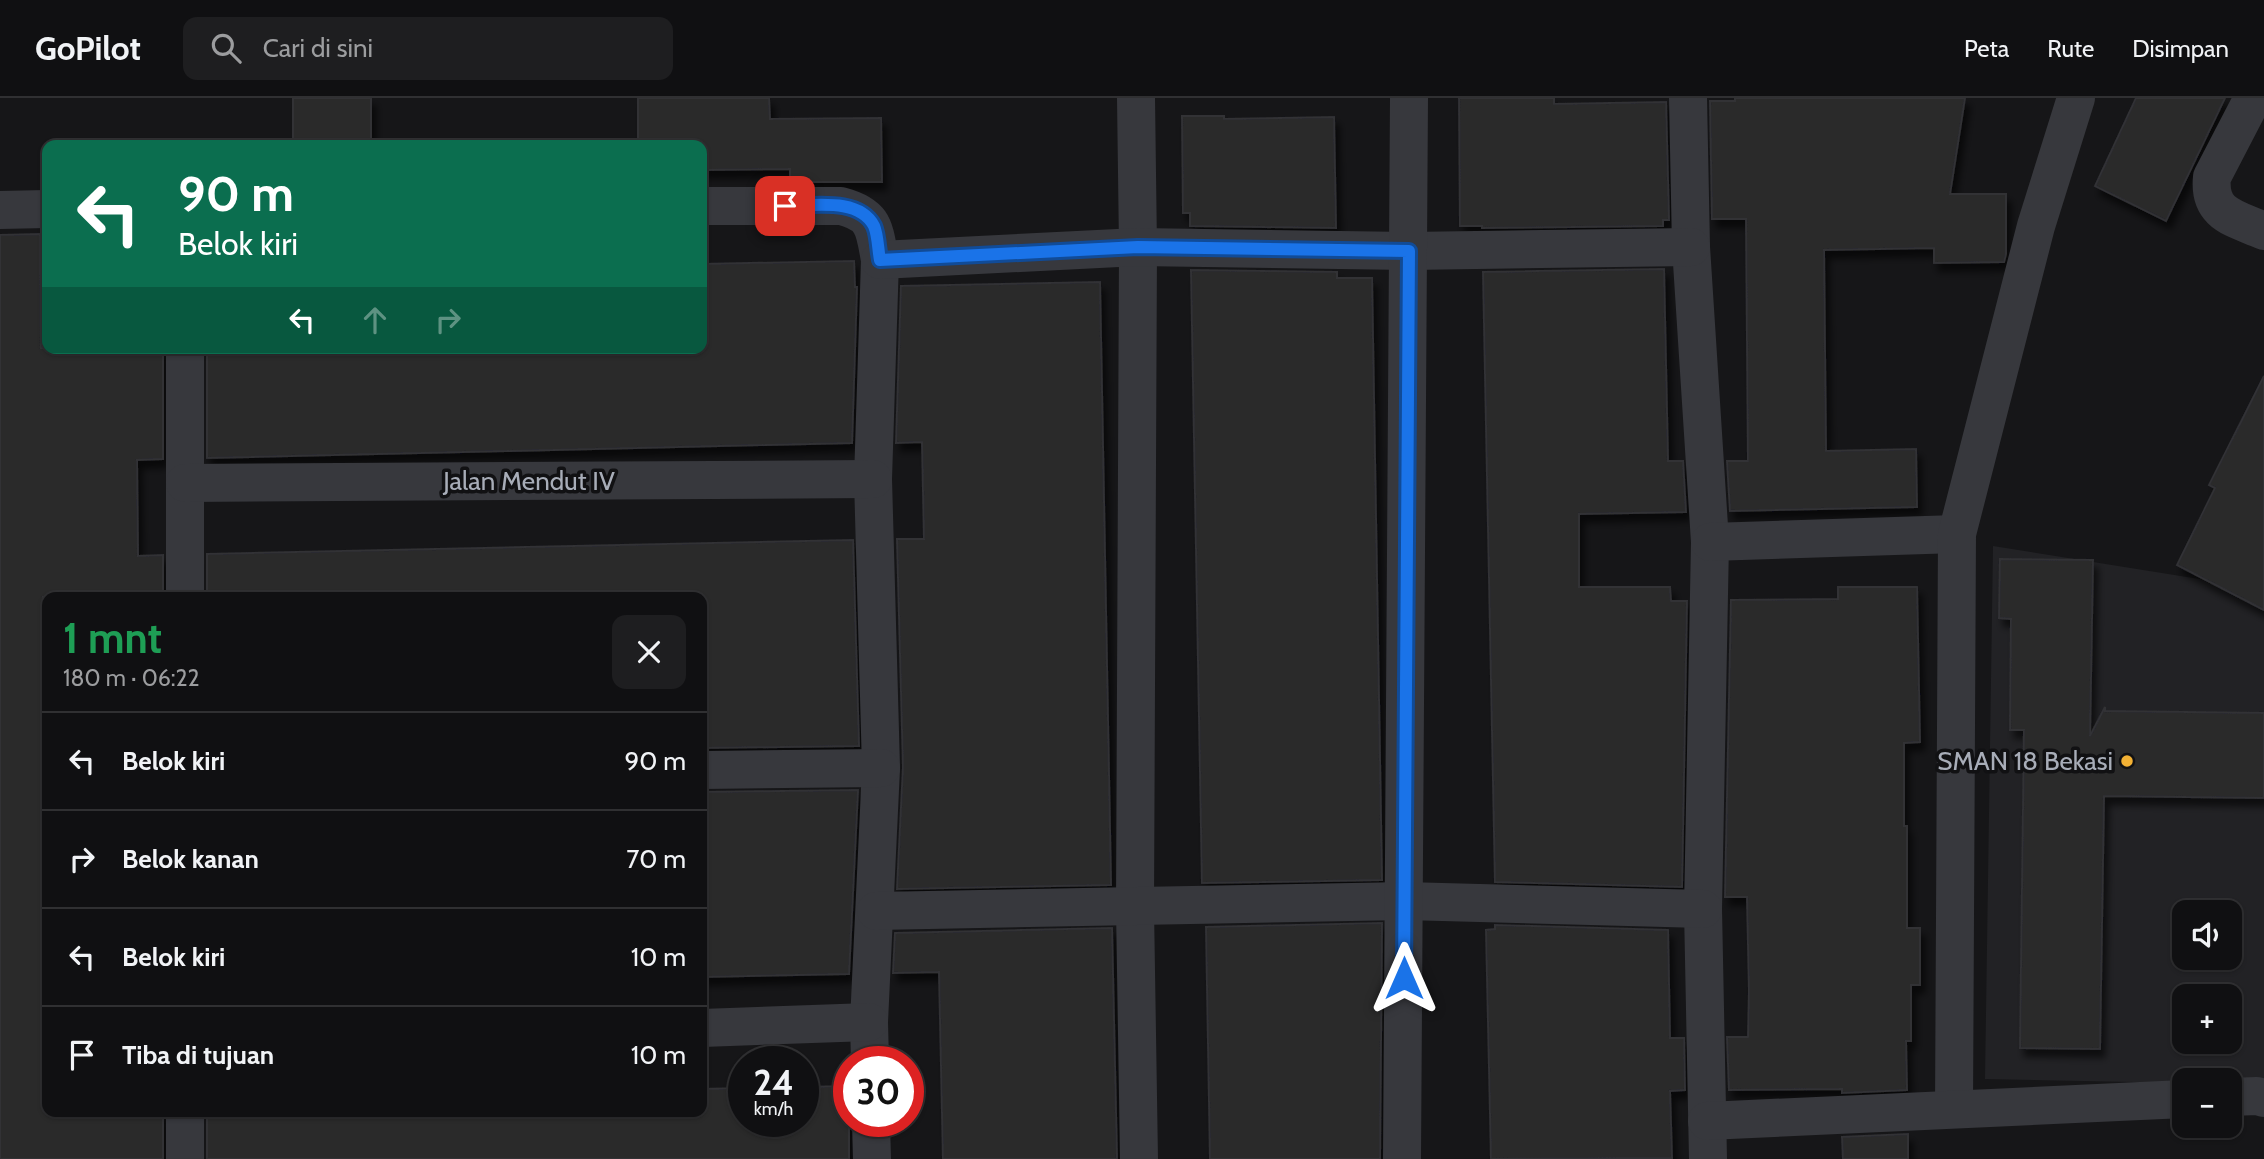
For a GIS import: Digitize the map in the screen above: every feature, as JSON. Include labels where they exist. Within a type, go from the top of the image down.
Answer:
[{"type":"street","points":[[1136,98],[1138,247],[1135,908],[1139,1159]]},
{"type":"street","points":[[1402,1159],[1409,98]]},
{"type":"street","points":[[1688,98],[1691,247],[1710,542],[1703,909],[1708,1159]]},
{"type":"street","points":[[1954,1109],[1957,534],[2036,226],[2076,98]]},
{"type":"street","points":[[2253,98],[2212,177],[2211,191],[2215,204],[2224,214],[2264,231]]},
{"type":"street","points":[[707,206],[841,206],[860,211],[874,227],[880,260],[873,479],[881,768],[870,1046]]},
{"type":"street","points":[[0,210],[42,209]]},
{"type":"street","points":[[880,260],[1138,247],[1409,251],[1691,247]]},
{"type":"street","points":[[185,354],[185,592]]},
{"type":"street","name":"Jalan Mendut IV","points":[[185,483],[873,479]]},
{"type":"street","points":[[1710,542],[1957,534]]},
{"type":"street","points":[[707,770],[881,768]]},
{"type":"street","points":[[876,911],[1405,901],[1703,909]]},
{"type":"street","points":[[707,1028],[869,1022]]},
{"type":"street","points":[[2242,1097],[2264,1098]]},
{"type":"street","points":[[1707,1121],[2172,1100]]},
{"type":"street","points":[[185,1117],[185,1159]]},
{"type":"street","points":[[871,1137],[872,1159]]},
{"type":"shaded area","name":"SMAN 18 Bekasi","points":[[1993,546],[2237,585],[2264,611],[2264,1085],[2242,1082],[2242,1068],[2172,1068],[2172,1083],[1985,1079]]},
{"type":"building","points":[[293,98],[371,98],[371,140],[293,140]]},
{"type":"building","points":[[638,98],[769,98],[770,119],[881,118],[882,182],[790,182],[790,169],[707,170],[707,140],[638,140]]},
{"type":"building","points":[[1459,98],[1554,98],[1554,104],[1666,102],[1669,220],[1663,220],[1663,226],[1460,226]]},
{"type":"building","points":[[1735,98],[1965,98],[1950,194],[2006,194],[2004,262],[1934,263],[1934,248],[1824,250],[1826,451],[1916,449],[1917,507],[1730,511],[1727,461],[1748,461],[1746,219],[1712,219],[1710,101],[1735,101]]},
{"type":"building","points":[[2136,98],[2225,98],[2166,221],[2095,186]]},
{"type":"building","points":[[1182,116],[1224,116],[1224,119],[1334,117],[1336,228],[1190,226],[1190,213],[1183,213]]},
{"type":"building","points":[[40,234],[42,354],[163,354],[163,459],[137,460],[138,556],[163,555],[163,592],[42,592],[42,1117],[163,1117],[163,1159],[0,1159],[0,235]]},
{"type":"building","points":[[854,261],[857,287],[852,443],[207,458],[207,354],[707,354],[707,264]]},
{"type":"building","points":[[1664,269],[1668,461],[1683,461],[1686,512],[1579,514],[1579,587],[1670,587],[1671,601],[1687,601],[1682,887],[1495,882],[1483,272]]},
{"type":"building","points":[[1191,270],[1337,272],[1337,278],[1372,278],[1382,880],[1202,883]]},
{"type":"building","points":[[1100,282],[1111,885],[897,889],[903,767],[897,539],[924,539],[922,442],[896,443],[901,286]]},
{"type":"building","points":[[2264,376],[2264,610],[2177,565],[2215,488],[2209,485]]},
{"type":"building","points":[[853,540],[859,746],[707,748],[707,592],[207,592],[207,554]]},
{"type":"building","points":[[2000,559],[2093,560],[2090,736],[2105,707],[2105,711],[2264,713],[2264,798],[2104,796],[2100,1049],[2020,1048],[2024,730],[2010,730],[2011,619],[1999,618]]},
{"type":"building","points":[[1838,587],[1917,587],[1920,742],[1904,743],[1904,826],[1907,826],[1907,928],[1920,928],[1920,985],[1911,985],[1911,1041],[1906,1041],[1907,1090],[1842,1093],[1842,1089],[1729,1090],[1727,1037],[1748,1037],[1749,991],[1747,897],[1725,897],[1731,600],[1838,599]]},
{"type":"building","points":[[858,790],[849,974],[707,977],[707,792]]},
{"type":"building","points":[[1382,923],[1380,1159],[1210,1159],[1206,927]]},
{"type":"building","points":[[1495,925],[1668,930],[1670,1038],[1684,1038],[1685,1090],[1670,1091],[1672,1158],[1491,1159],[1486,930],[1495,929]]},
{"type":"building","points":[[1112,928],[1117,1159],[943,1159],[939,972],[893,973],[895,933]]},
{"type":"building","points":[[833,1086],[833,1137],[849,1137],[849,1159],[207,1159],[207,1117],[707,1117],[707,1089],[728,1088],[728,1137],[819,1137],[819,1087]]},
{"type":"building","points":[[1908,1134],[1908,1159],[1843,1159],[1842,1137]]},
{"type":"place","name":"SMAN 18 Bekasi","points":[[2127,761]]},
{"type":"route","points":[[785,206],[841,206],[860,211],[874,227],[880,260],[1138,247],[1409,251],[1404,978]]}]
